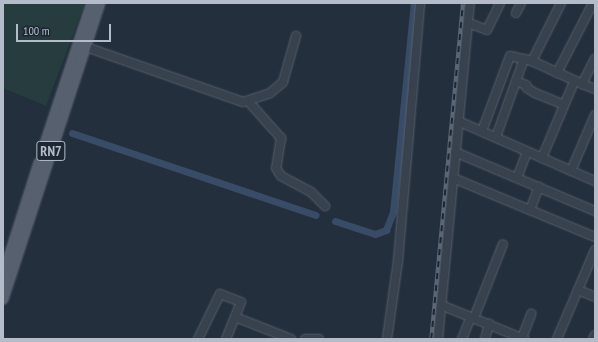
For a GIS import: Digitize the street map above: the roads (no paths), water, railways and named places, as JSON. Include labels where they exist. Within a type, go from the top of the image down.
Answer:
[{"type":"main road","name":"RN7","points":[[3,299],[6,271],[92,3]]},
{"type":"main road","name":"RN7","points":[[6,271],[86,47],[100,3]]},
{"type":"street","points":[[387,339],[398,261],[420,3]]},
{"type":"street","points":[[438,339],[470,3]]},
{"type":"street","points":[[468,23],[487,30],[500,3]]},
{"type":"street","points":[[516,13],[521,3]]},
{"type":"street","points":[[496,137],[516,81],[561,3]]},
{"type":"street","points":[[557,73],[593,3]]},
{"type":"street","points":[[86,47],[173,79],[243,102],[270,93],[283,82],[296,36]]},
{"type":"street","points":[[482,131],[509,58],[514,56],[528,60],[574,82],[595,89]]},
{"type":"street","points":[[582,84],[595,59]]},
{"type":"street","points":[[516,81],[526,85],[527,88],[535,93],[564,105]]},
{"type":"street","points":[[542,158],[574,82]]},
{"type":"street","points":[[248,101],[281,138],[276,168],[281,176],[311,192],[325,206]]},
{"type":"street","points":[[572,171],[595,114]]},
{"type":"street","points":[[458,121],[572,171],[594,178]]},
{"type":"street","points":[[455,152],[595,211]]},
{"type":"street","points":[[517,178],[527,152]]},
{"type":"street","points":[[453,178],[595,237]]},
{"type":"street","points":[[530,210],[539,187]]},
{"type":"street","points":[[462,339],[503,244]]},
{"type":"street","points":[[557,339],[578,290],[593,261],[595,250]]},
{"type":"street","points":[[578,290],[595,297]]},
{"type":"street","points":[[198,339],[220,294],[240,301],[226,339]]},
{"type":"street","points":[[441,305],[523,338],[531,314]]},
{"type":"street","points":[[235,317],[290,339]]},
{"type":"street","points":[[485,339],[489,324]]},
{"type":"street","points":[[593,339],[595,335]]},
{"type":"street","points":[[305,339],[319,339]]},
{"type":"waterway","points":[[335,221],[375,234],[386,230],[393,212],[414,3]]},
{"type":"waterway","points":[[72,133],[316,215]]},
{"type":"railway","points":[[431,339],[463,3]]}]
